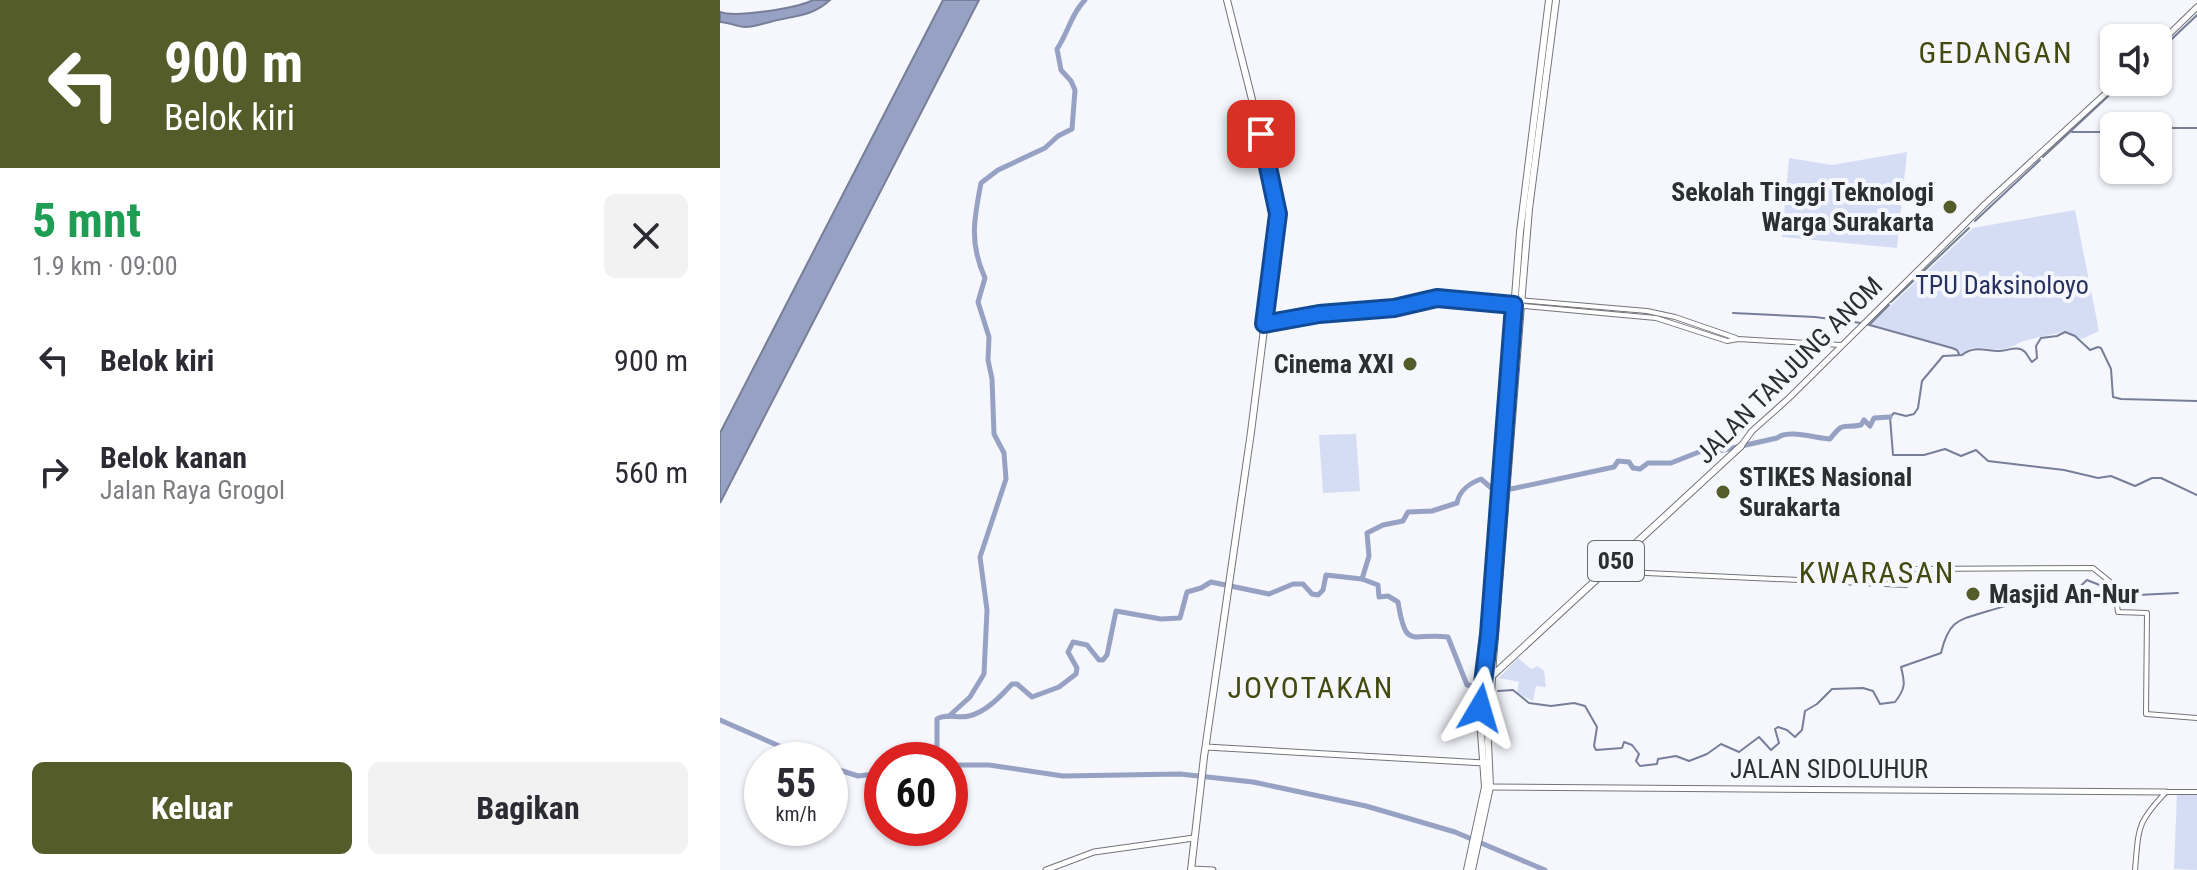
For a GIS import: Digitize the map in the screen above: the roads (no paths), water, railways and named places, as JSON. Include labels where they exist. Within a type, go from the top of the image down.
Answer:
[{"type":"main road","points":[[1213,870],[1191,869],[1265,321],[1277,205],[1227,0]]},
{"type":"main road","points":[[1470,870],[1488,787],[1491,692],[1488,676],[1524,192],[1549,0]]},
{"type":"main road","points":[[1517,302],[1556,0]]},
{"type":"main road","points":[[2172,31],[2197,7]]},
{"type":"main road","name":"JALAN TANJUNG ANOM","points":[[1488,676],[1660,523],[1985,204],[2103,96]]},
{"type":"main road","points":[[1488,676],[1482,689],[1480,732],[1488,787]]},
{"type":"main road","points":[[1482,689],[1491,692]]},
{"type":"main road","points":[[1206,747],[1485,763]]},
{"type":"main road","name":"JALAN SIDOLUHUR","points":[[1488,787],[2166,792]]},
{"type":"main road","points":[[1046,870],[1094,852],[1194,838]]},
{"type":"street","points":[[1265,321],[1320,309],[1394,303],[1420,295],[1656,315],[1738,339]]},
{"type":"street","points":[[1656,315],[1727,341],[1841,345]]},
{"type":"street","points":[[1727,341],[1728,335]]},
{"type":"street","points":[[1824,344],[1834,353]]},
{"type":"street","points":[[1604,571],[1907,585],[1910,572],[1914,569],[2086,567],[2112,582],[2116,589],[2118,612],[2147,613],[2146,714],[2197,718]]},
{"type":"street","points":[[2135,870],[2140,823],[2166,792],[2197,792]]},
{"type":"waterway","points":[[949,716],[970,697],[984,674],[987,610],[980,557],[1006,479],[1004,453],[994,434],[989,337],[978,302],[985,278],[975,242],[981,183],[998,170],[1045,148],[1072,129],[1075,90],[1061,70],[1057,49],[1085,0]]},
{"type":"waterway","points":[[2172,39],[2197,15]]},
{"type":"waterway","points":[[2043,157],[2108,96]]},
{"type":"waterway","points":[[2172,128],[2197,128]]},
{"type":"waterway","points":[[2072,132],[2100,132]]},
{"type":"waterway","points":[[1975,221],[2040,160]]},
{"type":"waterway","points":[[1891,302],[1969,228]]},
{"type":"waterway","points":[[1870,324],[1889,305]]},
{"type":"waterway","points":[[1733,313],[1861,323]]},
{"type":"waterway","points":[[1866,324],[1952,348],[1959,354]]},
{"type":"waterway","points":[[2197,401],[2113,397],[2111,369],[2101,348],[2090,350],[2075,336],[2065,332],[2041,338],[2036,346],[2037,358],[2032,362],[2025,352],[2016,349],[1975,349],[1962,355],[1943,356],[1922,381],[1918,408],[1914,414],[1894,413],[1890,417],[1893,455],[1924,455],[1945,449],[1961,456],[1976,450],[1988,461],[2064,470],[2098,478],[2111,476],[2135,486],[2152,478],[2161,478],[2197,495]]},
{"type":"waterway","points":[[1511,489],[1614,467],[1618,461],[1629,462],[1633,468],[1640,469],[1648,463],[1671,463],[1709,448],[1719,451],[1788,434],[1830,439],[1841,427],[1861,425],[1864,420],[1870,426],[1874,418],[1890,417]]},
{"type":"waterway","points":[[1362,579],[1369,556],[1367,533],[1383,525],[1403,521],[1408,512],[1432,511],[1457,503],[1466,488],[1481,479],[1496,492]]},
{"type":"waterway","points":[[937,742],[937,719],[975,714],[993,703],[1012,684],[1017,684],[1032,697],[1059,687],[1076,674],[1077,668],[1068,652],[1073,642],[1087,645],[1099,660],[1103,660],[1107,655],[1116,611],[1161,619],[1180,618],[1187,592],[1211,582],[1269,594],[1293,584],[1303,584],[1312,594],[1318,595],[1323,590],[1326,575],[1362,579],[1378,585],[1379,597],[1388,596],[1398,602],[1408,634],[1448,637],[1467,685],[1479,687]]},
{"type":"waterway","points":[[1498,691],[1513,690],[1529,703],[1551,706],[1574,703],[1585,706],[1597,727],[1596,750],[1622,748],[1624,742],[1632,745],[1639,754],[1636,761],[1640,766],[1657,764],[1658,759],[1676,756],[1689,761],[1721,744],[1739,752],[1759,737],[1771,750],[1779,743],[1775,729],[1787,730],[1795,737],[1802,730],[1805,711],[1832,689],[1863,688],[1873,691],[1880,704],[1895,702],[1904,685],[1901,667],[1941,653],[1948,633],[1962,619],[2025,601],[2061,601],[2087,580],[2102,586]]},
{"type":"waterway","points":[[2117,587],[2138,595],[2178,593]]},
{"type":"waterway","points":[[720,720],[770,742]]},
{"type":"waterway","points":[[968,765],[989,765],[1063,776],[1180,774],[1253,782],[1366,806],[1455,832],[1545,870]]},
{"type":"waterway","points":[[848,773],[864,775]]},
{"type":"place","name":"Sekolah Tinggi Teknologi Warga Surakarta","points":[[1950,207]]},
{"type":"place","name":"Cinema XXI","points":[[1410,364]]},
{"type":"place","name":"STIKES Nasional Surakarta","points":[[1723,492]]},
{"type":"place","name":"Masjid An-Nur","points":[[1973,594]]},
{"type":"district","name":"GEDANGAN","points":[[1996,53]]},
{"type":"district","name":"KWARASAN","points":[[1877,573]]},
{"type":"district","name":"JOYOTAKAN","points":[[1311,688]]},
{"type":"park label","name":"TPU Daksinoloyo","points":[[2002,285]]}]
